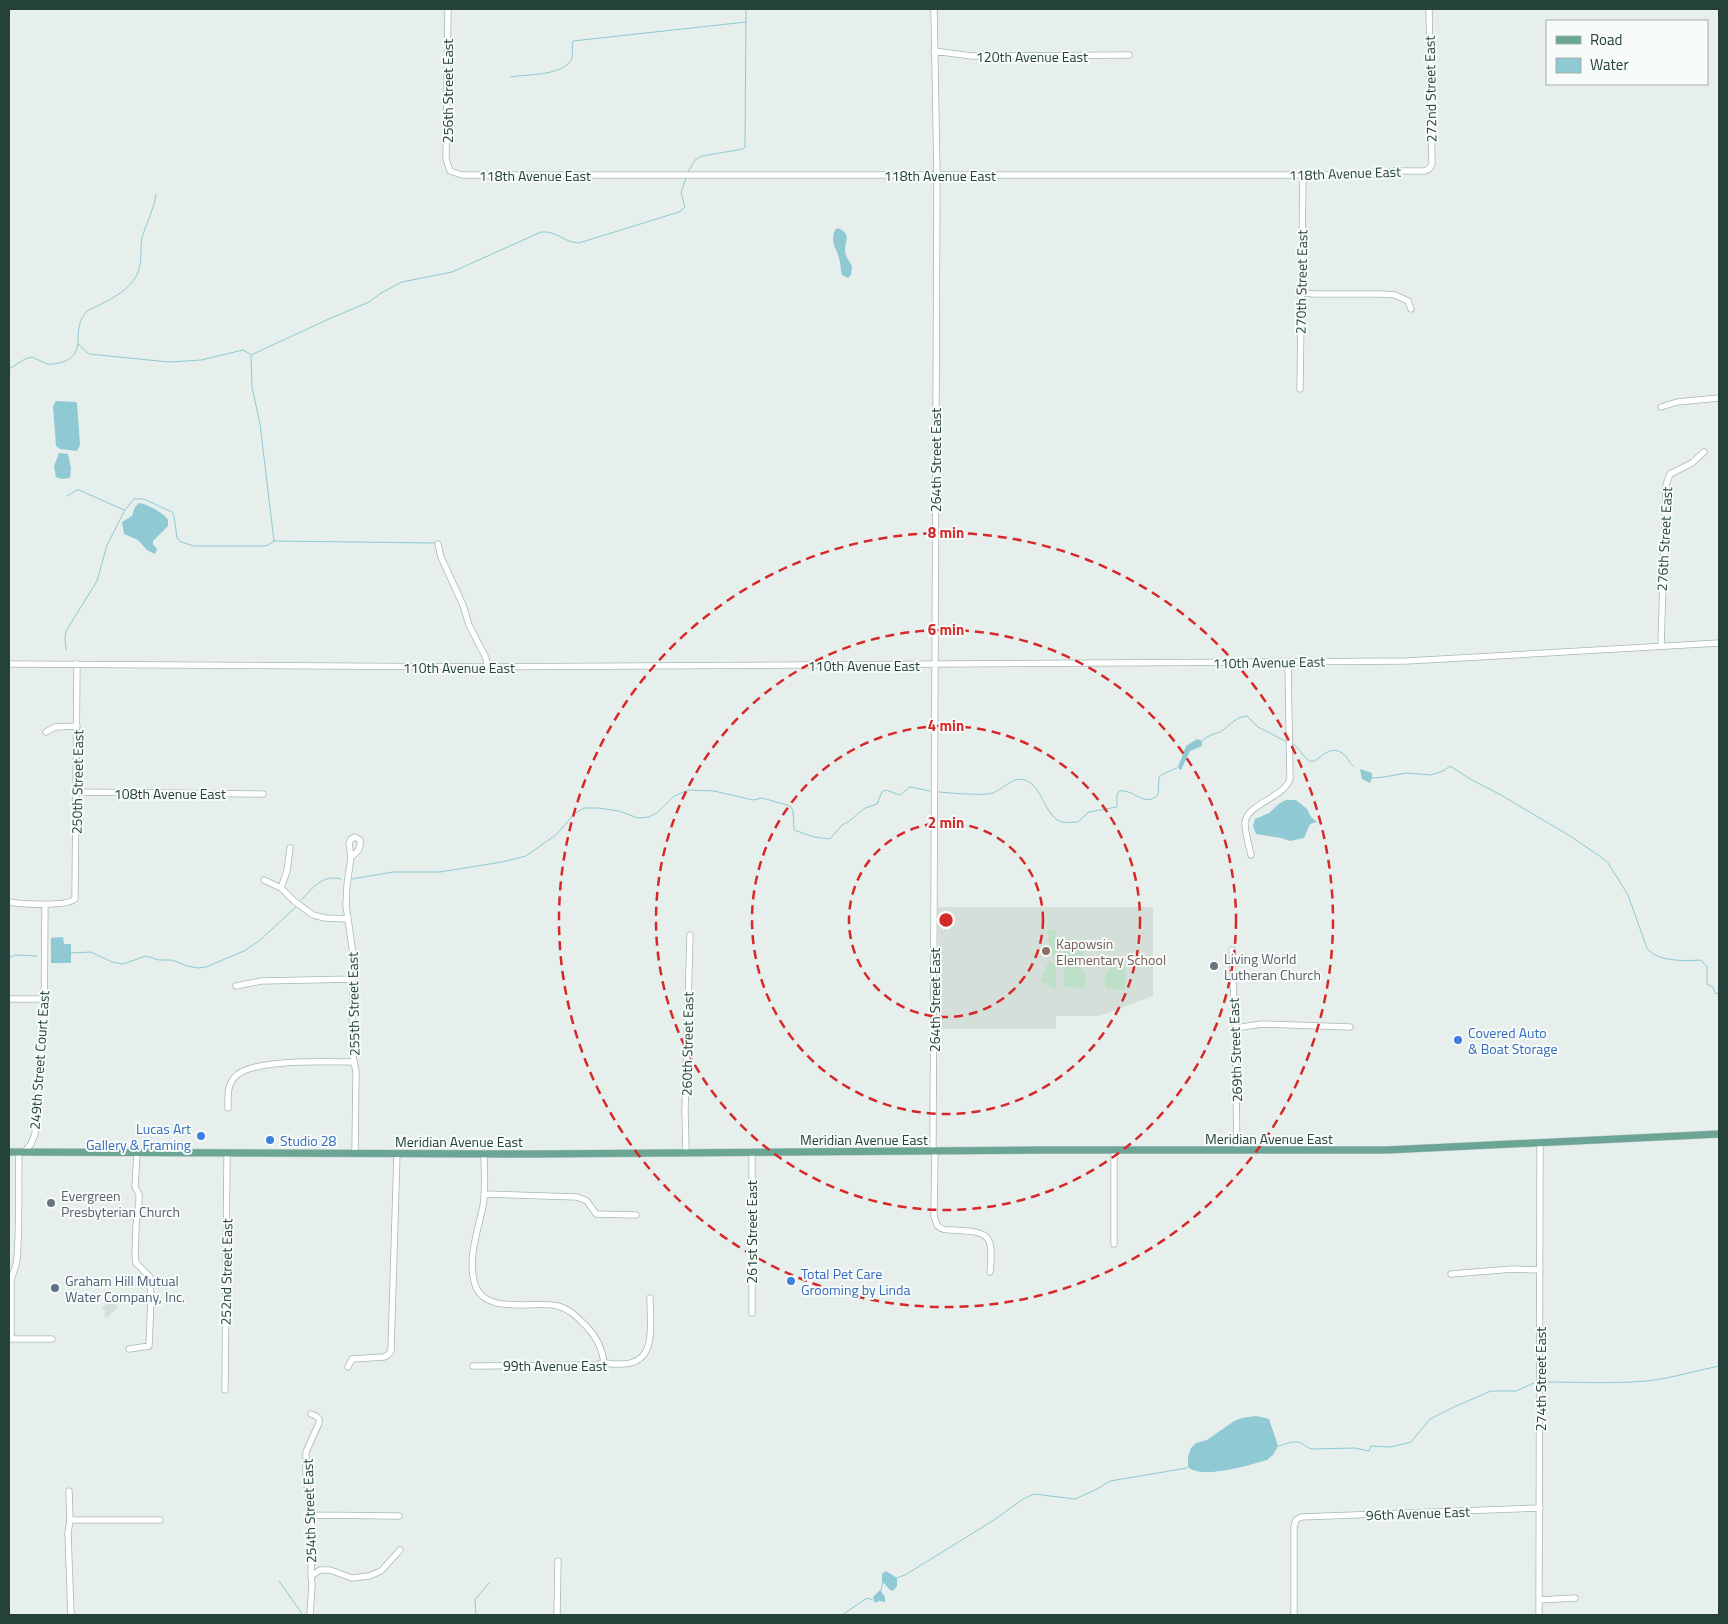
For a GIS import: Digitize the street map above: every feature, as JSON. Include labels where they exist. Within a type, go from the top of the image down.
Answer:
[{"type":"main road","name":"Meridian Avenue East","points":[[9,1152],[686,1153],[1412,1149],[1719,1134]]},
{"type":"street","name":"256th Street East","points":[[448,9],[446,159],[448,167],[452,172]]},
{"type":"street","name":"264th Street East","points":[[934,9],[937,175],[934,1216],[937,1225],[944,1230],[978,1232],[986,1236],[990,1242],[990,1272]]},
{"type":"street","name":"272nd Street East","points":[[1429,9],[1432,164],[1429,169]]},
{"type":"street","name":"120th Avenue East","points":[[934,51],[972,56],[1129,55]]},
{"type":"street","name":"118th Avenue East","points":[[452,172],[462,176],[1304,175],[1375,174],[1394,171],[1425,171],[1429,169]]},
{"type":"street","name":"270th Street East","points":[[1300,389],[1304,175]]},
{"type":"street","points":[[1301,293],[1391,294],[1408,301],[1411,309]]},
{"type":"street","points":[[1661,407],[1677,402],[1719,398]]},
{"type":"street","name":"276th Street East","points":[[1661,646],[1666,485],[1670,474],[1692,463],[1704,452]]},
{"type":"street","points":[[438,544],[441,558],[463,605],[469,625],[486,658],[487,667]]},
{"type":"street","name":"110th Avenue East","points":[[9,664],[487,667],[1408,661],[1719,642]]},
{"type":"street","points":[[1251,855],[1245,827],[1246,818],[1251,812],[1285,788],[1290,779],[1288,662]]},
{"type":"street","name":"250th Street East","points":[[45,904],[70,902],[75,899],[78,726],[77,664]]},
{"type":"street","points":[[46,732],[55,727],[78,726]]},
{"type":"street","name":"108th Avenue East","points":[[77,792],[263,794]]},
{"type":"street","points":[[280,888],[286,876],[290,848]]},
{"type":"street","name":"255th Street East","points":[[351,857],[347,885],[347,919],[352,946],[352,1051],[356,1072],[355,1152]]},
{"type":"street","points":[[264,880],[280,888],[313,915],[324,918],[347,919]]},
{"type":"street","points":[[9,902],[45,904]]},
{"type":"street","name":"249th Street Court East","points":[[21,1152],[31,1144],[35,1128],[44,1032],[45,904]]},
{"type":"street","name":"260th Street East","points":[[686,1153],[685,1110],[690,935]]},
{"type":"street","name":"269th Street East","points":[[1232,950],[1237,1150]]},
{"type":"street","points":[[236,986],[261,981],[352,979]]},
{"type":"street","points":[[9,999],[44,999]]},
{"type":"street","points":[[1235,1028],[1262,1024],[1350,1027]]},
{"type":"street","points":[[228,1108],[228,1094],[231,1082],[238,1074],[251,1068],[268,1064],[354,1062]]},
{"type":"street","name":"274th Street East","points":[[1539,1615],[1540,1143]]},
{"type":"street","points":[[1114,1150],[1114,1244]]},
{"type":"street","points":[[21,1152],[18,1260],[12,1281],[10,1339],[52,1338]]},
{"type":"street","name":"261st Street East","points":[[752,1152],[750,1197],[752,1313]]},
{"type":"street","points":[[129,1349],[149,1346],[150,1334],[150,1278],[136,1263],[135,1256],[139,1200],[139,1194],[135,1187],[137,1153]]},
{"type":"street","name":"252nd Street East","points":[[225,1390],[227,1153]]},
{"type":"street","points":[[348,1367],[350,1361],[355,1358],[384,1357],[388,1355],[392,1343],[394,1205],[397,1153]]},
{"type":"street","points":[[484,1153],[484,1194],[474,1242],[473,1263],[474,1281],[480,1294],[486,1300],[496,1303],[552,1305],[566,1309],[596,1337],[602,1350],[604,1362]]},
{"type":"street","points":[[484,1194],[580,1197],[587,1201],[596,1214],[636,1215]]},
{"type":"street","points":[[1451,1274],[1513,1269],[1540,1270]]},
{"type":"street","name":"99th Avenue East","points":[[473,1366],[596,1365],[604,1362],[633,1364],[646,1352],[650,1341],[650,1298]]},
{"type":"street","name":"254th Street East","points":[[310,1615],[312,1585],[310,1576],[311,1515],[306,1477],[306,1452],[319,1423],[319,1419],[311,1414]]},
{"type":"street","points":[[69,1491],[70,1520],[68,1533],[71,1615]]},
{"type":"street","name":"96th Avenue East","points":[[1294,1615],[1294,1527],[1296,1520],[1301,1517],[1540,1508]]},
{"type":"street","points":[[311,1515],[399,1516]]},
{"type":"street","points":[[70,1520],[160,1520]]},
{"type":"street","points":[[310,1576],[320,1570],[330,1570],[352,1578],[369,1576],[381,1571],[400,1550]]},
{"type":"street","points":[[557,1615],[558,1561]]},
{"type":"street","points":[[1539,1600],[1575,1598]]},
{"type":"shaded area","name":"Kapowsin Elementary School","points":[[938,907],[1153,907],[1153,996],[1099,1016],[1056,1016],[1056,1029],[938,1029]]},
{"type":"shaded area","points":[[110,1299],[118,1307],[107,1318],[104,1315],[106,1312],[102,1308]]},
{"type":"green space","points":[[1048,930],[1056,930],[1056,954],[1049,954]]},
{"type":"green space","points":[[1064,939],[1084,941],[1084,954],[1077,961],[1067,962],[1062,959]]},
{"type":"green space","points":[[1049,961],[1056,965],[1056,989],[1040,981]]},
{"type":"green space","points":[[1077,966],[1085,973],[1086,983],[1084,988],[1064,987],[1064,968]]},
{"type":"green space","points":[[1111,968],[1126,969],[1125,990],[1106,989],[1104,976]]},
{"type":"water","points":[[838,228],[845,233],[847,238],[845,252],[852,266],[851,275],[848,278],[842,275],[840,260],[833,242],[835,230]]},
{"type":"water","points":[[56,401],[77,403],[80,445],[77,451],[60,449],[56,446],[53,406]]},
{"type":"water","points":[[59,453],[68,454],[71,468],[70,478],[62,479],[56,477],[54,466]]},
{"type":"water","points":[[139,503],[155,509],[168,520],[168,526],[153,541],[157,549],[155,554],[147,550],[138,540],[124,534],[122,522],[132,516],[135,507]]},
{"type":"water","points":[[1197,739],[1202,741],[1202,746],[1190,751],[1181,770],[1179,769],[1178,767],[1186,746]]},
{"type":"water","points":[[1360,769],[1372,773],[1370,783],[1362,779]]},
{"type":"water","points":[[1286,800],[1296,800],[1307,809],[1311,817],[1317,822],[1310,824],[1304,838],[1290,841],[1256,834],[1253,826],[1255,819],[1269,813]]},
{"type":"water","points":[[63,937],[64,944],[71,944],[71,963],[51,963],[51,938]]},
{"type":"water","points":[[1256,1416],[1269,1419],[1278,1446],[1273,1455],[1267,1460],[1215,1472],[1195,1471],[1188,1467],[1188,1457],[1191,1448],[1196,1443],[1207,1440],[1234,1421]]},
{"type":"water","points":[[886,1571],[897,1578],[897,1586],[893,1591],[882,1581],[882,1574]]},
{"type":"water","points":[[880,1590],[885,1597],[885,1602],[879,1601],[875,1603],[873,1597]]},
{"type":"waterway","points":[[688,172],[695,160],[702,156],[743,149],[745,147],[746,9]]},
{"type":"waterway","points":[[511,77],[552,72],[560,69],[571,60],[573,41],[746,22]]},
{"type":"waterway","points":[[251,355],[369,302],[402,282],[452,272],[541,232],[551,233],[579,243],[679,212],[685,207],[681,193],[686,178]]},
{"type":"waterway","points":[[9,369],[32,357],[47,364],[63,362],[71,358],[77,346],[79,326],[87,311],[118,295],[136,277],[140,265],[142,238],[154,206],[156,194]]},
{"type":"waterway","points":[[78,344],[89,354],[169,362],[201,360],[243,350],[250,354]]},
{"type":"waterway","points":[[251,356],[252,387],[260,424],[274,541],[435,543]]},
{"type":"waterway","points":[[67,496],[79,490],[124,510]]},
{"type":"waterway","points":[[66,650],[66,631],[97,581],[107,545],[125,510],[134,499],[144,499],[172,512],[177,538],[181,542],[194,546],[263,546],[274,541]]},
{"type":"waterway","points":[[1202,741],[1223,730],[1237,719],[1247,716],[1258,727],[1287,742]]},
{"type":"waterway","points":[[1293,744],[1310,761],[1317,760],[1332,750],[1344,754],[1353,766]]},
{"type":"waterway","points":[[1372,778],[1406,773],[1431,775],[1443,771],[1450,766],[1570,836],[1608,863],[1628,895],[1647,948],[1657,956],[1664,958],[1701,960],[1707,967],[1707,984],[1713,987],[1715,993],[1719,994]]},
{"type":"waterway","points":[[939,792],[989,794],[1012,781],[1021,779],[1031,783],[1057,820],[1078,822],[1089,812],[1117,807],[1117,794],[1120,791],[1125,791],[1144,799],[1149,800],[1153,798],[1158,795],[1159,777],[1177,768]]},
{"type":"waterway","points":[[352,879],[393,872],[440,872],[502,862],[526,856],[557,834],[574,814],[584,808],[619,811],[638,818],[649,817],[658,812],[674,796],[689,790],[714,791],[753,800],[762,798],[787,805],[793,811],[794,830],[814,837],[830,839],[842,825],[865,808],[877,804],[882,792],[886,790],[900,795],[910,787],[930,791]]},
{"type":"waterway","points":[[301,900],[323,880],[328,878],[341,879]]},
{"type":"waterway","points":[[70,953],[91,952],[112,962],[123,964],[146,956],[159,960],[172,960],[187,966],[206,967],[244,951],[259,941],[296,907]]},
{"type":"waterway","points":[[9,958],[15,955],[37,956]]},
{"type":"waterway","points":[[1543,1382],[1608,1383],[1647,1381],[1719,1366]]},
{"type":"waterway","points":[[1279,1446],[1295,1442],[1312,1449],[1355,1448],[1369,1451],[1371,1446],[1391,1447],[1411,1442],[1430,1419],[1456,1406],[1491,1391],[1516,1391],[1534,1383]]},
{"type":"waterway","points":[[896,1578],[905,1575],[994,1520],[1023,1499],[1034,1494],[1075,1499],[1110,1481],[1187,1468]]},
{"type":"waterway","points":[[279,1581],[303,1615]]},
{"type":"waterway","points":[[881,1591],[883,1581]]},
{"type":"waterway","points":[[476,1615],[475,1600],[489,1583]]},
{"type":"waterway","points":[[842,1615],[867,1598],[873,1600]]},
{"type":"waterway","points":[[604,1615],[611,1615]]},
{"type":"waterway","points":[[672,1615],[679,1615]]},
{"type":"place","name":"Kapowsin Elementary School","points":[[1046,951]]},
{"type":"place","name":"Living World Lutheran Church","points":[[1214,966]]},
{"type":"place","name":"Covered Auto & Boat Storage","points":[[1458,1040]]},
{"type":"place","name":"Lucas Art Gallery & Framing","points":[[201,1136]]},
{"type":"place","name":"Studio 28","points":[[270,1140]]},
{"type":"place","name":"Evergreen Presbyterian Church","points":[[51,1203]]},
{"type":"place","name":"Total Pet Care Grooming by Linda","points":[[791,1281]]},
{"type":"place","name":"Graham Hill Mutual Water Company, Inc.","points":[[55,1288]]}]
